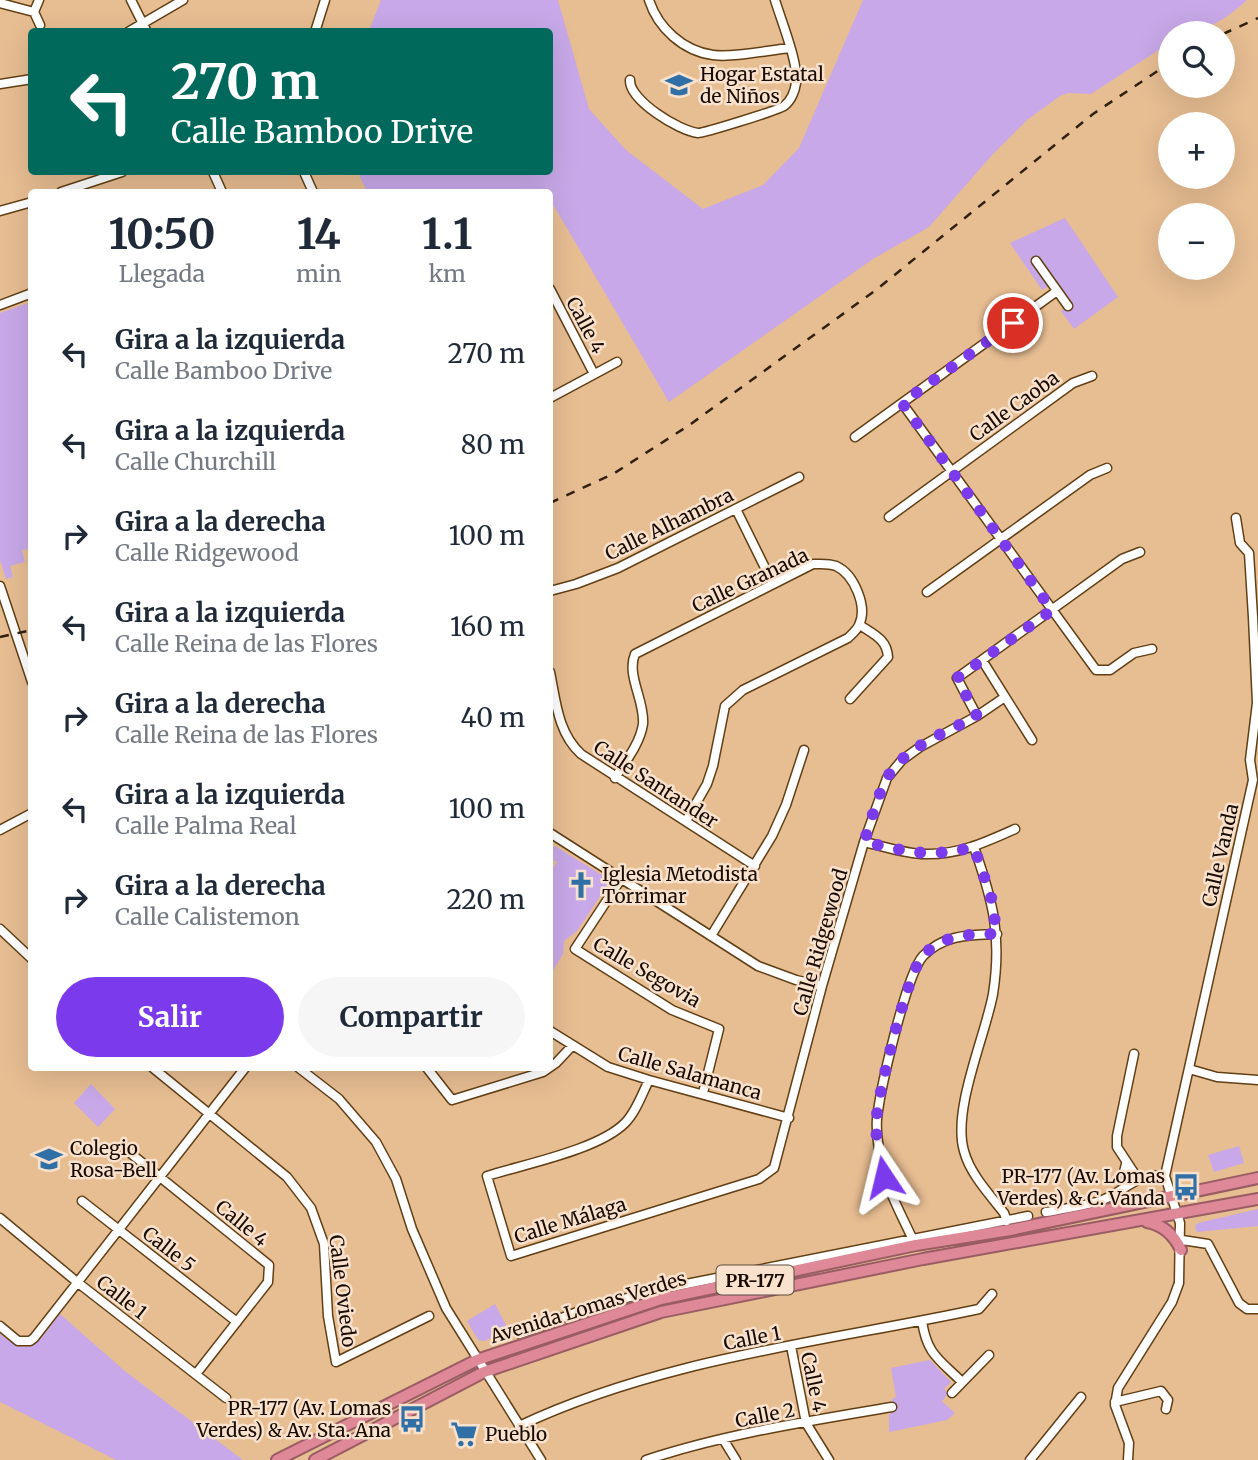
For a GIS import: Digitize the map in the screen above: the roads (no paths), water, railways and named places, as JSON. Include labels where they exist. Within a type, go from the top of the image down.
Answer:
[{"type":"highway","name":"Avenida Lomas Verdes","points":[[276,1460],[477,1360],[661,1299],[916,1245],[1010,1230],[1258,1178]]},
{"type":"highway","name":"Avenida Lomas Verdes","points":[[315,1460],[484,1372],[662,1312],[883,1267],[1258,1199]]},
{"type":"highway","points":[[1137,1220],[1161,1226],[1182,1245]]},
{"type":"street","points":[[39,0],[34,12],[40,25]]},
{"type":"street","points":[[131,0],[145,27],[183,0]]},
{"type":"street","points":[[316,28],[325,0]]},
{"type":"street","points":[[649,0],[659,23],[687,46],[704,52],[721,55],[790,48]]},
{"type":"street","points":[[630,79],[629,84],[634,92],[662,118],[694,133],[716,130],[756,114],[782,108],[793,93],[797,79],[775,0]]},
{"type":"street","points":[[0,4],[34,12]]},
{"type":"street","points":[[0,84],[28,80]]},
{"type":"street","points":[[70,189],[113,175]]},
{"type":"street","points":[[0,211],[28,203]]},
{"type":"street","points":[[1036,261],[1068,306]]},
{"type":"street","points":[[855,437],[1057,291]]},
{"type":"street","points":[[0,305],[28,294]]},
{"type":"street","name":"Calle 4","points":[[553,295],[594,374]]},
{"type":"street","points":[[553,396],[617,362]]},
{"type":"street","name":"Calle Caoba","points":[[889,517],[1073,383],[1092,376]]},
{"type":"street","points":[[902,403],[1096,670],[1110,670],[1134,653],[1152,649]]},
{"type":"street","points":[[927,592],[1090,475],[1107,468]]},
{"type":"street","name":"Calle Alhambra","points":[[553,590],[618,568],[799,477]]},
{"type":"street","points":[[736,509],[773,584]]},
{"type":"street","name":"Calle Vanda","points":[[1165,1175],[1253,780],[1250,760],[1257,703],[1249,553],[1240,543],[1236,518]]},
{"type":"street","points":[[977,716],[957,678],[1122,559],[1140,552]]},
{"type":"street","name":"Calle Granada","points":[[615,778],[641,733],[643,722],[632,667],[635,654],[813,564],[836,566],[849,578],[860,598],[862,613],[859,625]]},
{"type":"street","points":[[0,586],[28,670]]},
{"type":"street","points":[[686,821],[713,766],[725,706],[743,690],[848,638],[859,625],[884,641],[888,647],[888,657],[850,699]]},
{"type":"street","points":[[982,660],[1032,740]]},
{"type":"street","name":"Calle Santander","points":[[553,687],[561,727],[566,738],[580,754],[755,866]]},
{"type":"street","name":"Calle Ridgewood","points":[[789,1118],[822,986],[864,842],[887,778],[902,760],[977,716],[1005,696]]},
{"type":"street","points":[[711,936],[755,866],[786,805],[804,750]]},
{"type":"street","points":[[0,830],[28,815]]},
{"type":"street","points":[[864,842],[922,855],[950,853],[974,847],[1015,829]]},
{"type":"street","points":[[553,837],[766,970],[822,986]]},
{"type":"street","points":[[974,847],[991,897],[997,934],[993,993],[965,1103],[963,1150],[1004,1213],[1007,1222]]},
{"type":"street","name":"Calle Segovia","points":[[621,879],[575,949],[672,1010],[719,1028],[703,1093]]},
{"type":"street","points":[[0,929],[28,955]]},
{"type":"street","points":[[913,1240],[884,1177],[876,1123],[881,1088],[912,975],[922,957],[953,937],[997,934]]},
{"type":"street","name":"Calle Salamanca","points":[[553,1033],[608,1067],[789,1118]]},
{"type":"street","points":[[553,1064],[572,1046]]},
{"type":"street","points":[[1134,1054],[1116,1147],[1126,1164],[1131,1167],[1134,1182]]},
{"type":"street","points":[[1189,1069],[1217,1076],[1258,1080]]},
{"type":"street","name":"Calle Oviedo","points":[[157,1071],[287,1177],[311,1208],[324,1244],[328,1315],[336,1362],[429,1316]]},
{"type":"street","points":[[0,1326],[18,1341],[30,1341],[243,1071]]},
{"type":"street","points":[[303,1071],[339,1100],[376,1142],[396,1179],[418,1247],[446,1308],[541,1460]]},
{"type":"street","points":[[429,1071],[452,1100],[544,1071]]},
{"type":"street","name":"Calle Málaga","points":[[649,1080],[626,1121],[606,1136],[588,1145],[487,1176],[511,1256],[759,1179],[774,1168],[789,1118]]},
{"type":"street","name":"Calle 4","points":[[124,1148],[269,1265],[268,1282],[196,1374]]},
{"type":"street","points":[[1046,1212],[1101,1200],[1152,1174],[1165,1175],[1173,1197],[1182,1245],[1177,1292],[1122,1378],[1115,1402],[1131,1450],[1128,1460]]},
{"type":"street","name":"Calle 5","points":[[82,1201],[237,1322]]},
{"type":"street","points":[[520,1334],[585,1309],[661,1289],[1028,1216]]},
{"type":"street","name":"Calle 1","points":[[0,1217],[226,1398]]},
{"type":"street","points":[[1182,1245],[1208,1244],[1239,1303],[1247,1309],[1258,1309]]},
{"type":"street","name":"Calle 1","points":[[519,1426],[564,1406],[644,1378],[979,1309],[992,1294]]},
{"type":"street","points":[[922,1321],[930,1350],[962,1382]]},
{"type":"street","name":"Calle 4","points":[[791,1346],[806,1423],[828,1460]]},
{"type":"street","points":[[952,1392],[989,1355]]},
{"type":"street","points":[[1115,1402],[1161,1391],[1168,1399],[1166,1409]]},
{"type":"street","points":[[1030,1460],[1081,1397]]},
{"type":"street","name":"Calle 2","points":[[646,1460],[681,1448],[892,1407]]},
{"type":"street","points":[[723,1439],[736,1460]]},
{"type":"railway","points":[[1235,29],[1258,18]]},
{"type":"railway","points":[[553,502],[613,474],[688,426],[876,290],[1093,114],[1158,71]]},
{"type":"railway","points":[[0,637],[28,631]]},
{"type":"place","name":"Hogar Estatal de Niños","points":[[679,85]]},
{"type":"place","name":"Iglesia Metodista Torrimar","points":[[581,885]]},
{"type":"place","name":"Colegio Rosa-Bell","points":[[49,1159]]},
{"type":"place","name":"PR-177 (Av. Lomas Verdes) & C. Vanda","points":[[1186,1187]]},
{"type":"place","name":"PR-177 (Av. Lomas Verdes) & Av. Sta. Ana","points":[[412,1419]]},
{"type":"place","name":"Pueblo","points":[[464,1434]]}]
